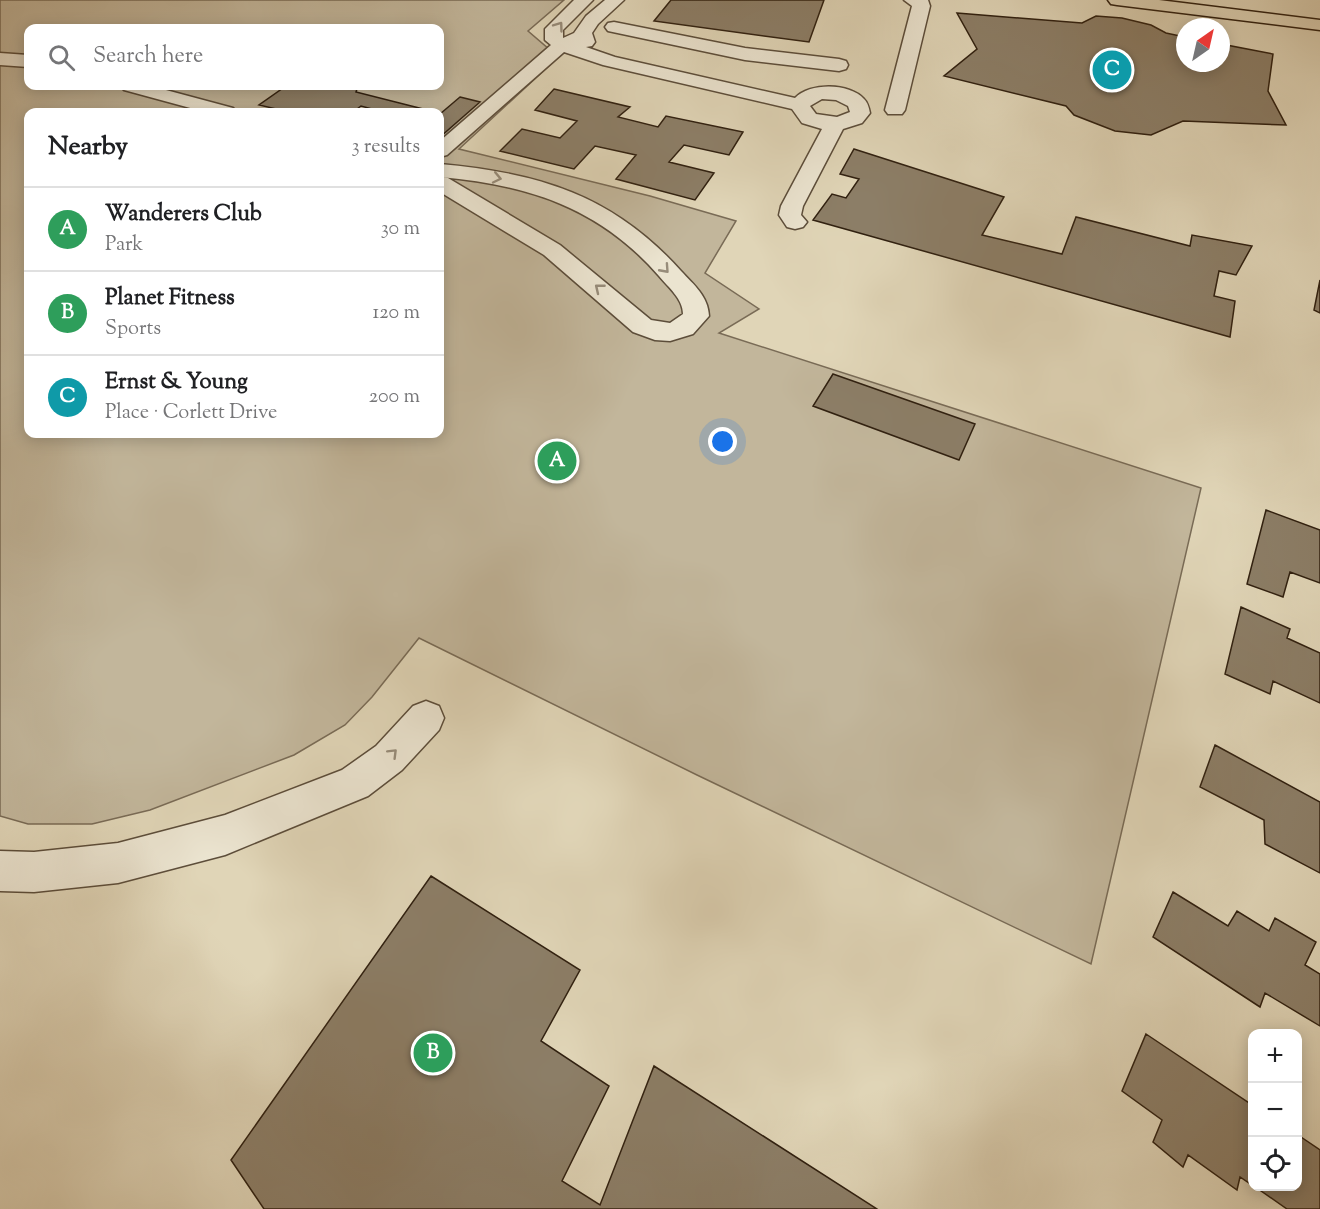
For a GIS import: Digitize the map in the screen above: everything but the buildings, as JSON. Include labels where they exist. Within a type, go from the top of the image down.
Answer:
[{"type":"main road","points":[[1116,0],[1320,25]]},
{"type":"main road","points":[[1224,0],[1320,11]]},
{"type":"lane","points":[[584,0],[554,29],[554,40],[562,45],[610,61],[809,99],[832,93],[849,98],[859,106],[858,116],[835,124],[819,122],[807,117],[800,109],[809,99]]},
{"type":"lane","points":[[444,148],[562,45],[581,36],[592,20],[615,0]]},
{"type":"lane","points":[[895,110],[921,6],[921,3],[913,0]]},
{"type":"lane","points":[[614,27],[745,54],[839,65]]},
{"type":"lane","points":[[583,33],[587,44],[618,54],[809,99]]},
{"type":"lane","points":[[0,59],[24,62]]},
{"type":"lane","points":[[146,90],[211,108]]},
{"type":"lane","points":[[795,222],[790,215],[792,206],[835,124]]},
{"type":"lane","points":[[444,170],[475,173],[508,180],[567,196],[590,206],[641,243],[693,299],[696,316],[684,328],[670,332],[655,331],[642,326],[552,250],[444,185]]},
{"type":"lane","points":[[0,871],[34,872],[118,863],[225,835],[355,783],[389,758],[426,718]]},
{"type":"shaded area","points":[[0,0],[564,0],[528,31],[550,50],[552,63],[459,149],[650,196],[736,221],[705,273],[759,309],[719,333],[1201,488],[1091,964],[697,775],[419,638],[372,697],[345,725],[294,755],[150,810],[92,824],[28,824],[0,816]]},
{"type":"place","name":"Ernst & Young","points":[[1112,70]]},
{"type":"place","name":"Wanderers Club","points":[[557,461]]},
{"type":"place","name":"Planet Fitness","points":[[433,1053]]}]
